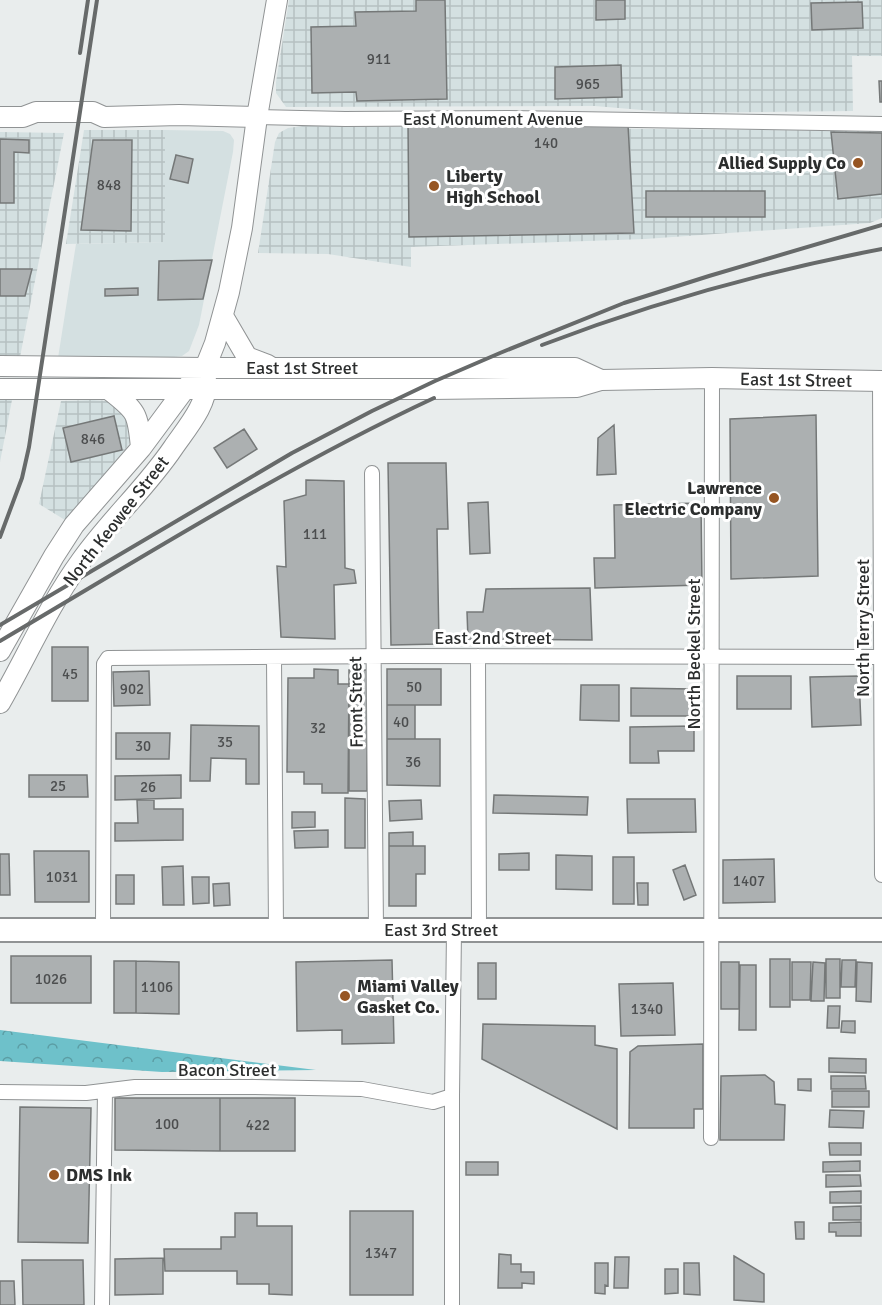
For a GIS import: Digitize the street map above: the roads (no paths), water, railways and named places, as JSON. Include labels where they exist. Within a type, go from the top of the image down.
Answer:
[{"type":"main road","name":"North Keowee Street","points":[[0,704],[65,583],[97,539],[170,453],[187,428],[207,390],[205,369],[223,316],[242,228],[257,117],[277,0]]},
{"type":"main road","name":"East Monument Avenue","points":[[0,117],[23,117],[36,112],[93,112],[105,117],[179,115],[257,117]]},
{"type":"main road","points":[[223,316],[246,357],[276,368]]},
{"type":"main road","name":"East 1st Street","points":[[0,366],[205,369],[575,368],[601,380]]},
{"type":"main road","name":"North Keowee Street","points":[[0,651],[74,525],[141,448],[184,390],[205,369]]},
{"type":"main road","name":"East 1st Street","points":[[0,389],[577,387],[601,380],[712,378],[881,381]]},
{"type":"main road","points":[[108,389],[133,409],[140,425],[141,448]]},
{"type":"main road","name":"East 3rd Street","points":[[0,930],[882,930]]},
{"type":"street","name":"East Monument Avenue","points":[[257,117],[509,118],[882,124]]},
{"type":"street","name":"North Beckel Street","points":[[711,1138],[712,378]]},
{"type":"street","name":"North Terry Street","points":[[881,381],[882,875]]},
{"type":"street","name":"Front Street","points":[[372,474],[376,930]]},
{"type":"street","points":[[478,656],[479,930]]},
{"type":"street","name":"East 2nd Street","points":[[103,930],[105,660],[108,658],[881,657]]},
{"type":"street","points":[[274,658],[276,930]]},
{"type":"street","points":[[452,1305],[454,930]]},
{"type":"street","name":"Bacon Street","points":[[0,1092],[86,1093],[135,1087],[362,1089],[433,1102],[452,1096]]},
{"type":"street","points":[[102,1305],[105,1090]]},
{"type":"railway","points":[[80,53],[88,0]]},
{"type":"railway","points":[[0,537],[22,478],[29,447],[97,0]]},
{"type":"railway","points":[[0,625],[292,453],[435,381],[624,303],[882,225]]},
{"type":"railway","points":[[542,345],[667,302],[795,267],[882,249]]},
{"type":"railway","points":[[0,641],[268,484],[434,398]]},
{"type":"place","name":"Allied Supply Co","points":[[858,163]]},
{"type":"place","name":"Liberty High School","points":[[434,186]]},
{"type":"place","name":"Lawrence Electric Company","points":[[774,498]]},
{"type":"place","name":"Miami Valley Gasket Co.","points":[[345,996]]},
{"type":"place","name":"DMS Ink","points":[[54,1175]]}]
